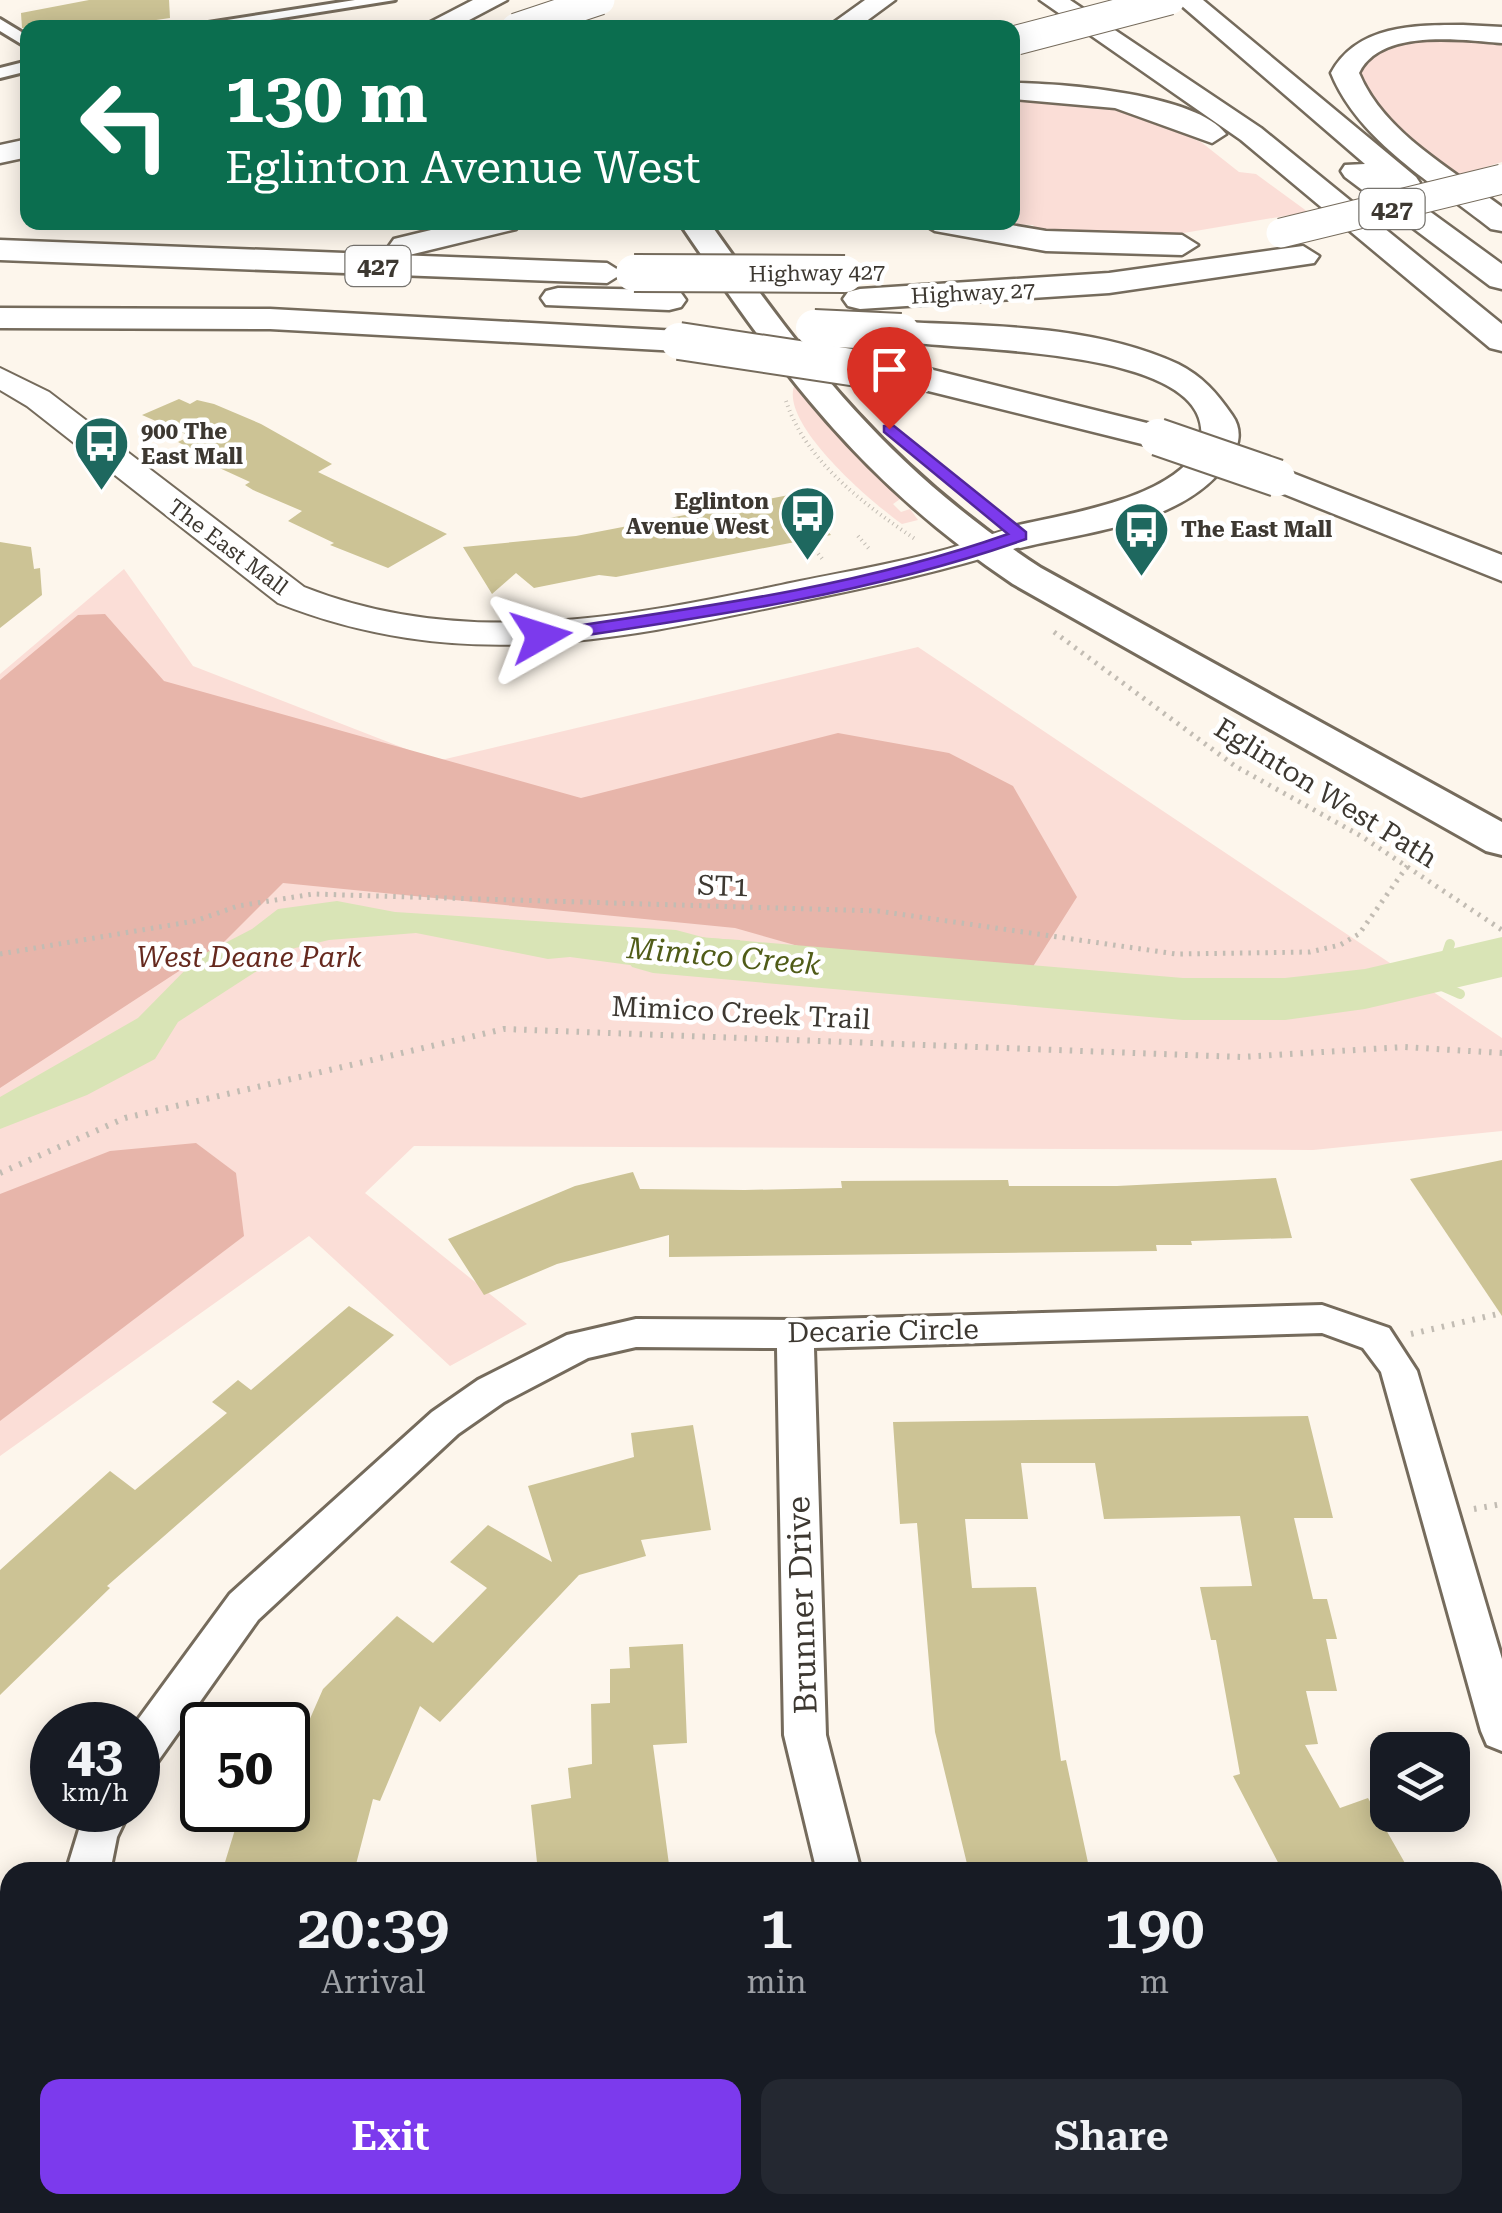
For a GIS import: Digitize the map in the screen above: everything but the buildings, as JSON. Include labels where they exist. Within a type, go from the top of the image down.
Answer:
[{"type":"highway","points":[[540,20],[600,0]]},
{"type":"highway","points":[[851,20],[882,0]]},
{"type":"highway","points":[[1054,0],[1251,134],[1502,341]]},
{"type":"highway","points":[[1106,0],[1162,34]]},
{"type":"highway","points":[[1020,40],[1170,0]]},
{"type":"highway","points":[[1188,0],[1502,266]]},
{"type":"highway","points":[[450,20],[486,4]]},
{"type":"highway","points":[[1502,35],[1427,34],[1387,40],[1358,52],[1345,73],[1349,89],[1370,114],[1502,222]]},
{"type":"highway","points":[[1020,92],[1122,100],[1186,120],[1396,252]]},
{"type":"highway","points":[[1278,115],[1502,279]]},
{"type":"highway","name":"Highway 427","points":[[123,255],[634,273],[853,286],[1220,243],[1292,245],[1385,211],[1502,178]]},
{"type":"highway","name":"Highway 27","points":[[674,321],[853,286],[1109,283],[1292,245],[1502,210]]},
{"type":"highway","points":[[0,250],[160,230]]},
{"type":"highway","points":[[123,255],[324,255],[410,245],[472,230]]},
{"type":"highway","points":[[982,230],[1046,241],[1220,243]]},
{"type":"highway","name":"427","points":[[0,250],[123,255]]},
{"type":"highway","points":[[0,294],[196,291],[327,305],[1030,341],[1114,354],[1166,372],[1212,407],[1220,425],[1218,450],[1187,482],[1152,500],[1001,542]]},
{"type":"highway","points":[[0,318],[674,321],[1158,437],[1277,478],[1502,569]]},
{"type":"main road","points":[[700,230],[795,368],[846,430],[1001,542],[1502,841]]},
{"type":"main road","points":[[734,230],[862,400],[940,473],[1001,542],[1073,571],[1248,662],[1502,808]]},
{"type":"main road","name":"The East Mall","points":[[0,377],[38,399],[292,595],[397,628],[486,638],[588,632],[890,574],[1001,542]]},
{"type":"street","points":[[271,20],[388,0]]},
{"type":"street","name":"Decarie Circle","points":[[160,1723],[244,1607],[444,1423],[491,1391],[580,1344],[636,1333],[795,1334],[1322,1319],[1361,1328],[1384,1340]]},
{"type":"street","name":"Brunner Drive","points":[[795,1334],[806,1735],[837,1862]]},
{"type":"street","points":[[1384,1340],[1413,1411],[1421,1458],[1502,1731]]},
{"type":"street","points":[[90,1862],[97,1832]]},
{"type":"path","points":[[785,393],[787,408],[800,428],[854,496],[898,528]]},
{"type":"path","points":[[858,536],[872,552]]},
{"type":"path","points":[[812,546],[824,562]]},
{"type":"path","name":"Eglinton West Path","points":[[1053,631],[1235,766],[1408,865],[1502,930]]},
{"type":"path","name":"ST1","points":[[0,954],[194,922],[238,906],[313,894],[881,911],[1182,954],[1310,952],[1340,946],[1359,934],[1408,865]]},
{"type":"path","name":"Mimico Creek Trail","points":[[0,1172],[142,1114],[504,1028],[1240,1057],[1404,1047],[1502,1052]]},
{"type":"path","points":[[1384,1340],[1502,1313]]},
{"type":"green space","points":[[1429,39],[1502,41],[1502,162],[1457,176],[1383,116],[1362,86],[1358,69],[1376,51]]},
{"type":"green space","points":[[1020,97],[1095,102],[1153,122],[1201,142],[1239,172],[1256,174],[1308,212],[1160,237],[1039,234],[1033,225],[1020,225]]},
{"type":"green space","points":[[795,384],[858,456],[903,497],[893,504],[901,512],[910,509],[918,520],[902,524],[831,460],[800,419],[793,400]]},
{"type":"green space","name":"West Deane Park","points":[[124,569],[193,666],[437,761],[918,647],[1502,1038],[1502,1131],[1313,1150],[414,1146],[365,1193],[527,1324],[450,1366],[309,1236],[0,1456],[0,674]]},
{"type":"shaded area","points":[[105,614],[164,681],[581,798],[838,733],[949,753],[1013,786],[1077,897],[1027,976],[851,961],[735,928],[283,883],[225,941],[0,1088],[0,680],[78,615]]},
{"type":"shaded area","points":[[196,1143],[236,1173],[244,1236],[0,1421],[0,1194],[110,1151]]},
{"type":"water","points":[[337,901],[395,912],[676,930],[706,938],[740,940],[742,969],[652,968],[570,957],[548,959],[416,933],[329,940],[291,949],[178,1022],[155,1059],[87,1095],[0,1129],[0,1097],[138,1018],[198,957],[252,929],[278,909]]},
{"type":"waterway","points":[[1441,971],[1450,944]]},
{"type":"waterway","name":"Mimico Creek","points":[[653,953],[1183,999],[1285,999],[1365,989],[1502,957]]},
{"type":"waterway","points":[[1419,976],[1460,994]]},
{"type":"place","name":"900 The East Mall","points":[[102,493]]},
{"type":"place","name":"Eglinton Avenue West","points":[[808,563]]},
{"type":"place","name":"The East Mall","points":[[1142,578]]},
{"type":"route","points":[[541,636],[687,615],[890,574],[1020,536],[889,429]]}]
